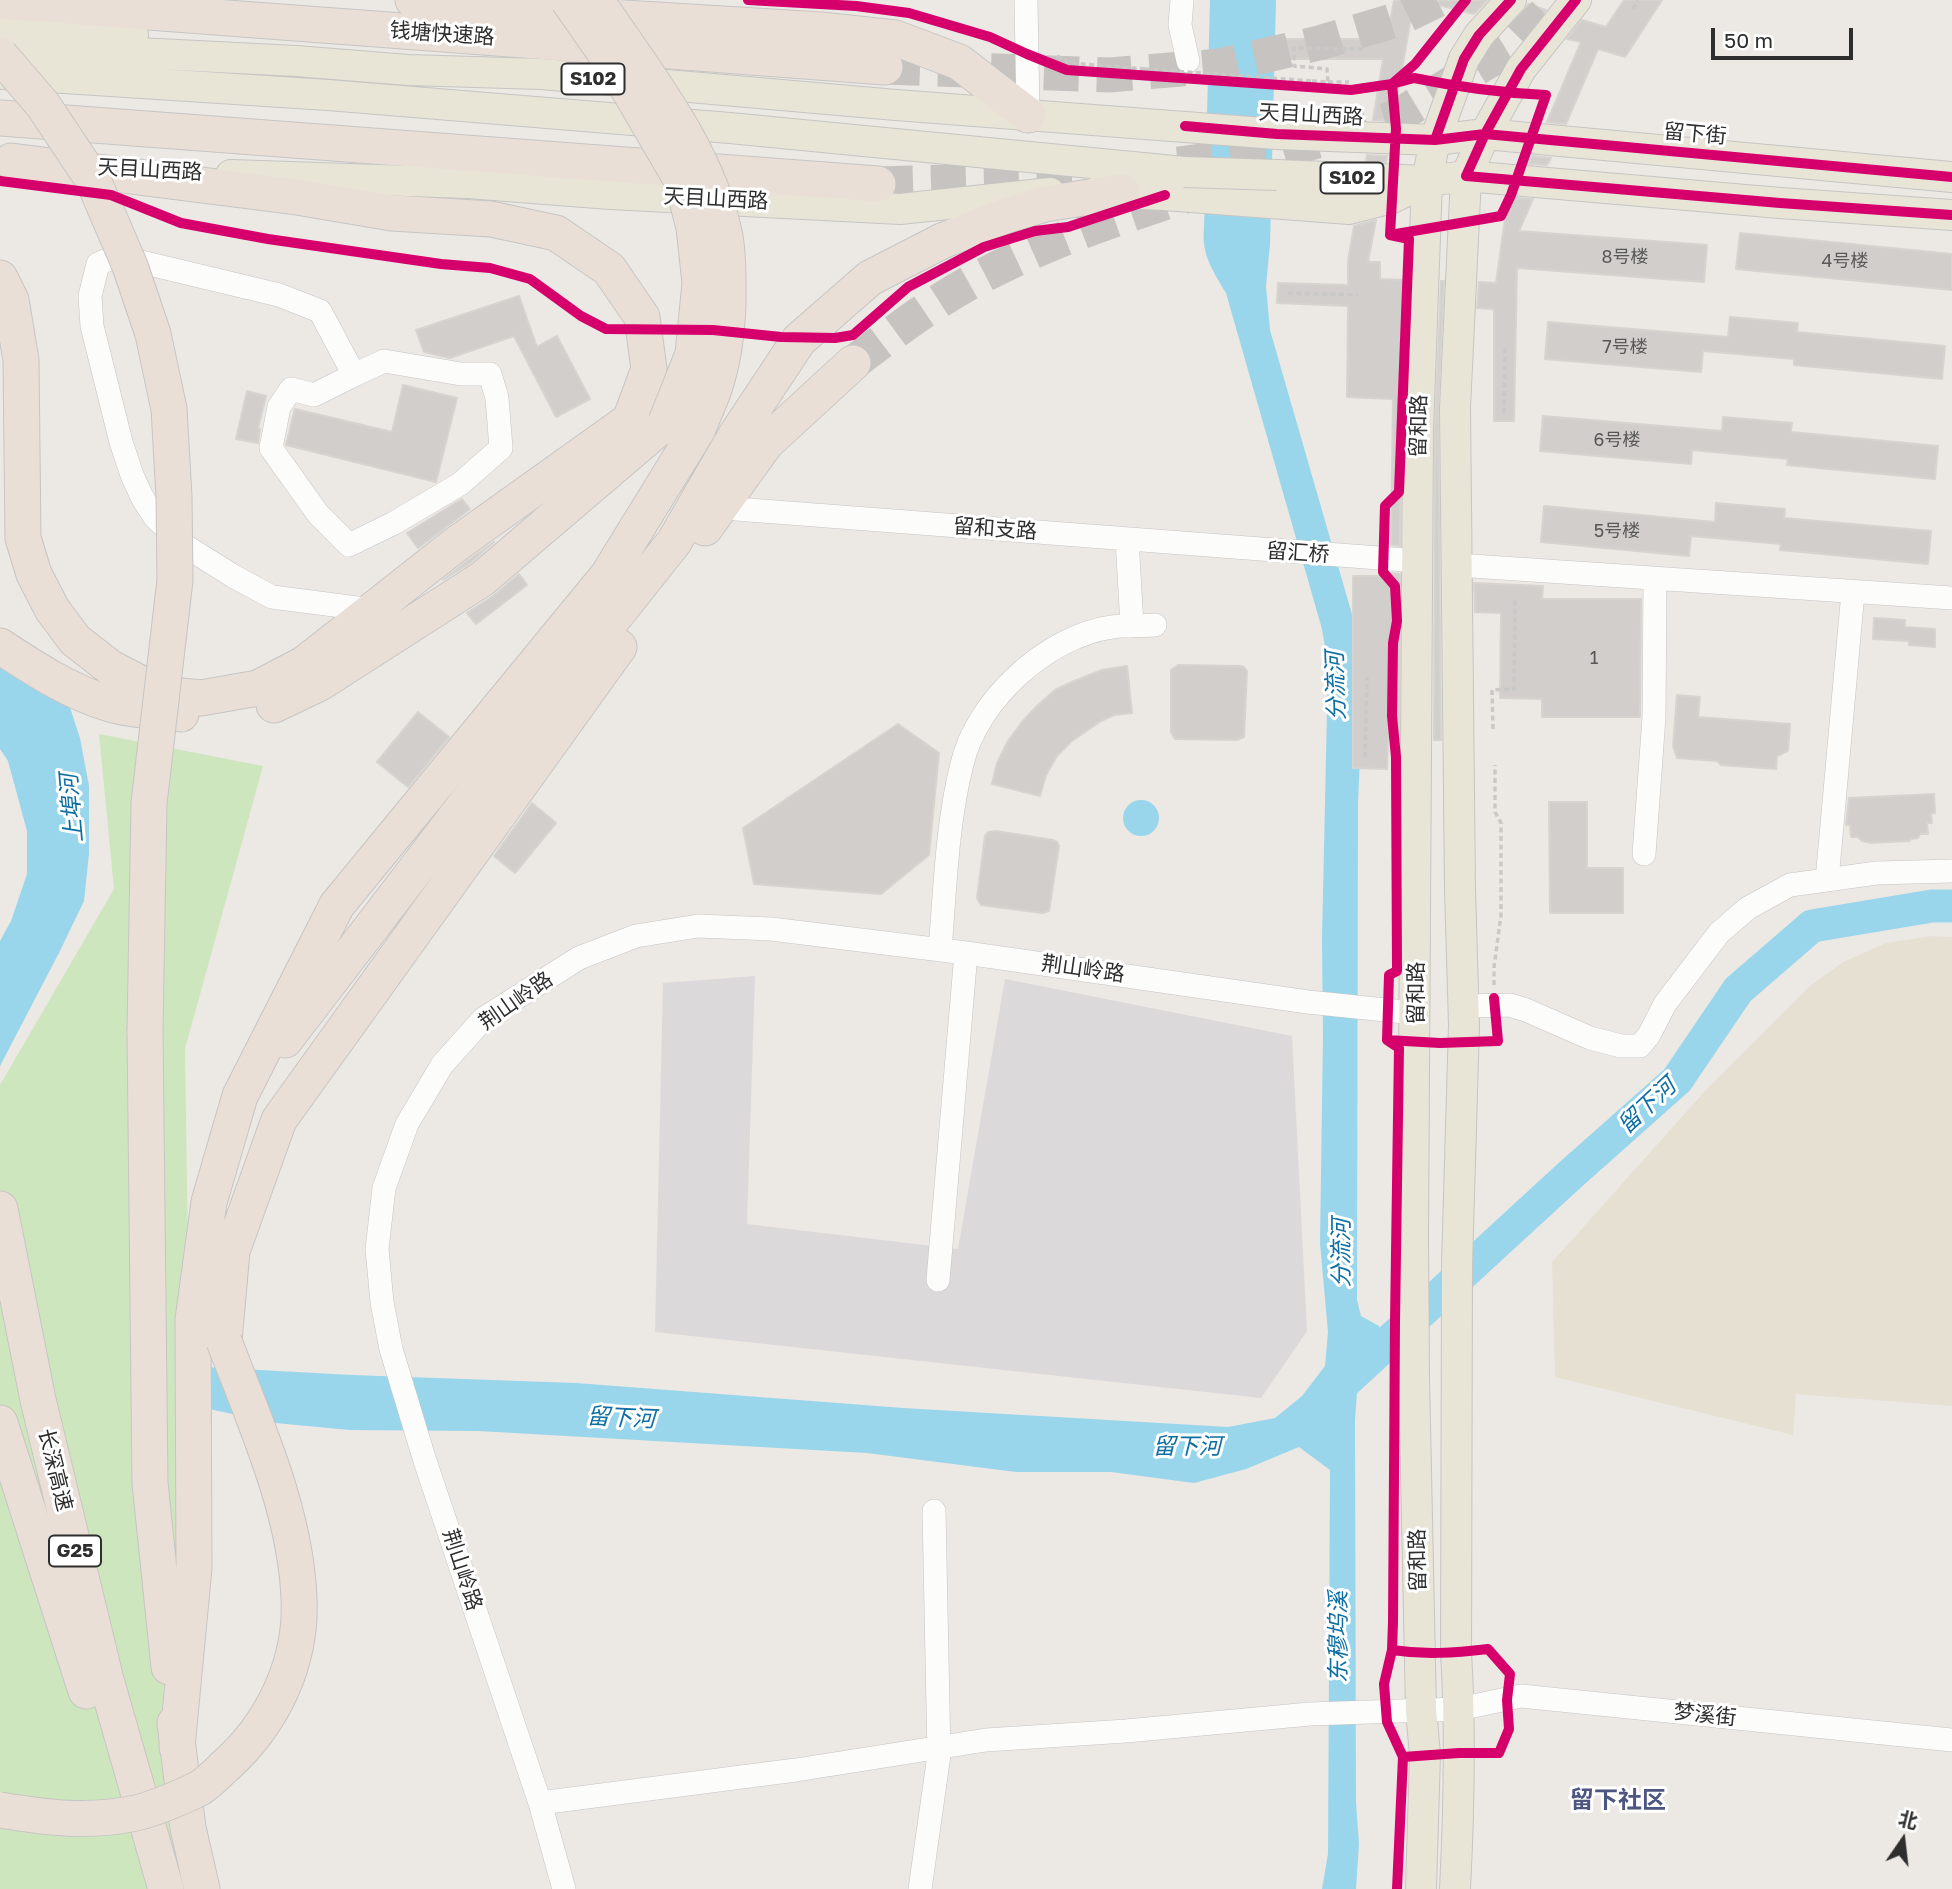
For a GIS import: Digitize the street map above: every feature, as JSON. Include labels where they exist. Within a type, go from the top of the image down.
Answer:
[{"type":"highway","points":[[200,0],[275,16],[356,28]]},
{"type":"highway","points":[[413,0],[625,18],[821,30],[895,38],[959,62],[1028,116]]},
{"type":"highway","points":[[0,646],[35,670],[72,690],[112,705],[203,716],[273,705],[320,683],[482,579],[682,425],[701,284],[694,227],[682,181],[619,73],[568,0]]},
{"type":"highway","points":[[177,1747],[194,1568],[193,1320],[209,1202],[239,1099],[337,905],[608,575],[682,425],[718,379],[727,326],[729,276],[725,238],[715,198],[696,155],[673,115],[596,0]]},
{"type":"highway","name":"钱塘快速路","points":[[0,1],[885,67]]},
{"type":"highway","points":[[0,55],[43,105],[93,180],[130,265],[153,334],[169,409],[175,580],[149,803],[145,1031],[150,1483],[177,1747],[188,1828],[202,1889]]},
{"type":"highway","points":[[0,118],[878,184]]},
{"type":"highway","points":[[0,278],[11,300],[21,360],[23,538],[34,574],[52,609],[75,640],[111,668],[161,694],[201,698],[258,688],[304,664],[455,545],[630,420],[649,369],[642,317],[609,269],[556,233],[491,219],[392,213],[298,197],[6,161]]},
{"type":"highway","points":[[239,1099],[468,801],[674,542],[736,435],[799,340],[870,278],[942,241],[1005,216],[1045,204],[1121,192]]},
{"type":"highway","points":[[279,1120],[766,443],[853,363]]},
{"type":"highway","points":[[0,1810],[64,1819],[101,1818],[139,1813],[172,1801],[202,1787],[235,1758],[262,1727],[281,1693],[293,1657],[300,1600],[286,1509],[225,1341],[232,1251],[279,1120],[358,947]]},
{"type":"highway","name":"长深高速","points":[[0,1209],[38,1400],[102,1667],[166,1889]]},
{"type":"highway","name":"长深高速","points":[[0,1331],[86,1692],[142,1889]]},
{"type":"highway","points":[[0,1423],[86,1692]]},
{"type":"main road","name":"留和路","points":[[1421,1889],[1425,1755],[1421,1710],[1414,1334],[1415,1013],[1418,430],[1427,181],[1435,140],[1464,59],[1479,36],[1511,0]]},
{"type":"main road","points":[[1576,0],[1521,69],[1485,134],[1466,176],[1952,215]]},
{"type":"main road","name":"天目山西路","points":[[0,21],[408,70]]},
{"type":"main road","name":"天目山西路","points":[[0,46],[296,61],[408,70],[541,74],[1028,116],[1277,134],[1435,140]]},
{"type":"main road","name":"天目山西路","points":[[0,74],[328,95],[730,128],[1185,185],[1280,189],[1427,181],[1466,176]]},
{"type":"main road","name":"天目山西路","points":[[0,89],[86,91],[206,88]]},
{"type":"main road","name":"留下街","points":[[1435,140],[1485,134],[1952,177]]},
{"type":"main road","name":"天目山西路","points":[[6,161],[232,175],[468,183],[610,194],[900,209],[1040,193],[1121,192],[1185,185]]},
{"type":"main road","name":"留和路","points":[[1455,1889],[1460,1709],[1456,1653],[1457,1264],[1464,1006],[1460,889],[1455,408],[1466,176]]},
{"type":"street","points":[[1026,0],[1028,116]]},
{"type":"street","points":[[1182,0],[1180,25],[1193,70]]},
{"type":"street","points":[[354,375],[320,311],[279,295],[116,256],[98,264],[90,296],[92,326],[121,442],[142,497],[155,516],[183,544],[272,597],[373,610]]},
{"type":"street","points":[[384,361],[461,374],[490,374],[497,398],[501,448],[460,484],[394,523],[349,545],[318,514],[271,448],[279,407],[291,389],[314,395],[354,375],[384,361]]},
{"type":"street","name":"留和支路","points":[[736,509],[1254,549]]},
{"type":"street","points":[[940,950],[949,847],[962,763],[970,739],[987,709],[1009,684],[1041,656],[1079,636],[1111,627],[1144,626],[1127,539]]},
{"type":"street","name":"留汇桥","points":[[1254,549],[1418,561]]},
{"type":"street","points":[[1457,565],[1952,598]]},
{"type":"street","points":[[1644,855],[1654,717],[1655,579]]},
{"type":"street","points":[[1827,880],[1853,592]]},
{"type":"street","points":[[1464,1006],[1495,1002],[1526,1010],[1600,1040],[1620,1046],[1640,1046],[1665,1004],[1719,933],[1748,908],[1790,885],[1877,873],[1952,871]]},
{"type":"street","name":"荆山岭路","points":[[564,1889],[540,1803],[425,1461],[391,1349],[382,1302],[377,1250],[384,1188],[407,1124],[442,1065],[483,1019],[579,958],[636,936],[698,926],[771,929],[966,953],[1308,1002],[1415,1013]]},
{"type":"street","points":[[938,1280],[966,953]]},
{"type":"street","points":[[920,1889],[939,1755],[934,1511]]},
{"type":"street","name":"梦溪街","points":[[540,1803],[796,1770],[986,1740],[1126,1731],[1310,1714],[1460,1709],[1521,1696],[1952,1740]]},
{"type":"path","points":[[1633,9],[1638,0]]},
{"type":"path","points":[[1328,82],[1327,69],[1294,65],[1294,48],[1363,49]]},
{"type":"path","points":[[1027,54],[1067,70],[1193,70],[1289,86],[1351,90],[1365,88]]},
{"type":"path","points":[[1057,56],[1070,63],[1349,82]]},
{"type":"path","points":[[1288,293],[1358,295]]},
{"type":"path","points":[[1504,413],[1505,347]]},
{"type":"path","points":[[1493,729],[1492,690],[1514,689],[1515,600]]},
{"type":"path","points":[[1365,757],[1367,677]]},
{"type":"path","points":[[1494,765],[1495,812],[1501,824],[1501,915],[1494,967],[1495,1002]]},
{"type":"shaded area","points":[[1932,936],[1952,937],[1952,1406],[1796,1394],[1793,1435],[1555,1377],[1552,1262],[1705,1091],[1810,986],[1843,962],[1886,943]]},
{"type":"shaded area","points":[[755,976],[747,1224],[958,1249],[1005,979],[1292,1036],[1307,1331],[1261,1398],[655,1332],[663,983]]},
{"type":"green space","points":[[99,734],[263,766],[185,1049],[197,1867],[203,1889],[0,1889],[0,1085],[114,889]]},
{"type":"water","points":[[1210,0],[1276,0],[1270,244],[1266,286],[1270,330],[1360,642],[1363,689],[1358,803],[1357,1300],[1361,1316],[1379,1326],[1382,1362],[1357,1392],[1355,1420],[1356,1802],[1359,1844],[1356,1889],[1322,1889],[1328,1854],[1330,1470],[1299,1447],[1246,1469],[1194,1483],[1111,1472],[1016,1472],[867,1453],[478,1431],[350,1430],[275,1423],[209,1409],[205,1367],[576,1383],[903,1408],[1228,1427],[1275,1418],[1302,1396],[1325,1366],[1328,1332],[1320,1243],[1322,939],[1328,665],[1322,629],[1226,293],[1209,262],[1204,246]]},
{"type":"water","name":"上埠河","points":[[0,631],[62,683],[80,738],[89,786],[89,854],[84,901],[0,1066],[0,941],[11,921],[27,874],[27,831],[8,761],[0,749]]},
{"type":"water","points":[[1141,800],[1154,805],[1159,818],[1154,831],[1141,836],[1128,831],[1123,818],[1128,805]]},
{"type":"building","points":[[1394,0],[1414,0],[1393,121],[1373,120],[1383,59],[1283,59],[1283,39],[1387,39]]},
{"type":"building","points":[[1439,0],[1487,0],[1474,14],[1438,5]]},
{"type":"building","points":[[1624,0],[1662,0],[1625,57],[1598,49],[1566,124],[1547,122],[1581,42],[1567,39],[1582,20],[1606,27]]},
{"type":"building","points":[[1528,4],[1546,10],[1530,29],[1512,24],[1524,12]]},
{"type":"building","points":[[1367,155],[1387,156],[1386,162],[1366,161]]},
{"type":"building","points":[[1532,156],[1551,158],[1547,165],[1529,164]]},
{"type":"building","points":[[1514,198],[1533,199],[1519,231],[1707,245],[1704,282],[1517,268],[1514,421],[1494,421],[1494,309],[1477,308],[1479,282],[1496,283],[1505,219]]},
{"type":"building","points":[[1376,220],[1368,262],[1380,262],[1380,279],[1406,280],[1400,546],[1391,545],[1393,399],[1347,397],[1348,306],[1277,303],[1278,283],[1348,285],[1348,261],[1354,226]]},
{"type":"building","points":[[1740,233],[1952,254],[1952,290],[1736,269]]},
{"type":"building","points":[[1441,281],[1444,281],[1438,408],[1441,740],[1434,740],[1435,430]]},
{"type":"building","points":[[519,296],[537,347],[557,336],[590,399],[556,417],[514,336],[450,358],[424,352],[416,330]]},
{"type":"building","points":[[1730,317],[1798,323],[1797,332],[1945,346],[1942,379],[1794,365],[1794,359],[1703,351],[1701,372],[1545,359],[1548,322],[1728,337]]},
{"type":"building","points":[[403,385],[457,398],[436,482],[286,445],[295,409],[392,432]]},
{"type":"building","points":[[247,391],[266,396],[258,428],[258,443],[236,439]]},
{"type":"building","points":[[1543,416],[1722,431],[1723,417],[1792,423],[1791,432],[1938,446],[1935,479],[1787,465],[1788,459],[1692,450],[1691,464],[1540,451]]},
{"type":"building","points":[[462,499],[470,509],[418,548],[407,533]]},
{"type":"building","points":[[1716,503],[1785,509],[1784,518],[1931,531],[1928,564],[1780,550],[1781,544],[1691,536],[1689,556],[1541,542],[1544,506],[1715,522]]},
{"type":"building","points":[[494,542],[470,563],[443,580],[467,561]]},
{"type":"building","points":[[1391,573],[1400,574],[1399,740],[1388,739],[1387,769],[1353,768],[1353,576],[1391,576]]},
{"type":"building","points":[[519,574],[527,585],[476,624],[467,613]]},
{"type":"building","points":[[1474,583],[1543,586],[1542,599],[1641,599],[1640,717],[1542,717],[1542,699],[1500,698],[1501,613],[1475,612]]},
{"type":"building","points":[[1874,618],[1905,620],[1905,627],[1935,629],[1935,647],[1909,645],[1909,641],[1873,639]]},
{"type":"building","points":[[1178,665],[1244,667],[1247,671],[1244,737],[1237,740],[1175,739],[1171,732],[1171,670]]},
{"type":"building","points":[[1127,666],[1132,713],[1114,715],[1101,721],[1072,741],[1057,756],[1046,775],[1040,796],[992,784],[997,763],[1008,741],[1022,722],[1055,690],[1102,670]]},
{"type":"building","points":[[1677,695],[1700,697],[1698,717],[1790,724],[1788,751],[1777,756],[1776,769],[1677,758],[1673,746]]},
{"type":"building","points":[[418,712],[449,737],[408,787],[377,762]]},
{"type":"building","points":[[898,724],[939,753],[929,855],[881,894],[754,884],[743,828]]},
{"type":"building","points":[[1934,794],[1935,813],[1931,813],[1932,823],[1927,823],[1928,834],[1920,834],[1918,838],[1909,841],[1871,843],[1851,837],[1850,825],[1846,825],[1849,798]]},
{"type":"building","points":[[1549,802],[1587,802],[1587,868],[1623,868],[1623,913],[1550,913]]},
{"type":"building","points":[[532,803],[556,823],[515,873],[494,856]]},
{"type":"building","points":[[996,831],[1057,842],[1059,846],[1049,911],[1042,913],[981,905],[977,898],[985,836],[988,832]]},
{"type":"waterway","name":"留下河","points":[[1347,1380],[1677,1080],[1738,990],[1812,926],[1932,906],[1952,906]]},
{"type":"tunnel","points":[[885,67],[1109,75],[1219,66],[1319,43],[1396,20],[1437,0]]},
{"type":"tunnel","points":[[1178,164],[1283,151],[1394,118],[1512,47],[1558,0]]},
{"type":"tunnel","points":[[878,184],[1019,180],[1116,172]]},
{"type":"tunnel","points":[[853,363],[932,306],[1007,263],[1085,230],[1192,194]]},
{"type":"cycle path","points":[[748,0],[856,6],[909,13],[990,37],[1067,70],[1351,90],[1392,84],[1415,64],[1466,0]]},
{"type":"cycle path","points":[[1435,140],[1464,59],[1479,35],[1511,0]]},
{"type":"cycle path","points":[[1576,0],[1521,69],[1485,134],[1466,176],[1952,215]]},
{"type":"cycle path","points":[[1414,78],[1480,89],[1546,95],[1501,216],[1390,235],[1396,129],[1392,84],[1414,78]]},
{"type":"cycle path","points":[[1185,126],[1277,134],[1435,140],[1485,134],[1952,177]]},
{"type":"cycle path","points":[[0,181],[111,195],[181,223],[268,239],[441,264],[490,268],[530,279],[581,316],[606,329],[713,330],[781,337],[835,338],[853,335],[908,287],[984,247],[1035,231],[1068,227],[1165,195]]},
{"type":"cycle path","points":[[1387,1040],[1389,975],[1397,971],[1396,757],[1392,716],[1393,643],[1397,621],[1395,586],[1383,572],[1385,506],[1399,492],[1409,239],[1390,235]]},
{"type":"cycle path","points":[[1387,1040],[1440,1043],[1498,1041],[1494,998]]},
{"type":"cycle path","points":[[1387,1040],[1399,1048],[1392,1650]]},
{"type":"cycle path","points":[[1488,1649],[1510,1674],[1507,1700],[1509,1729],[1499,1753],[1403,1757],[1387,1722],[1384,1684],[1392,1650],[1440,1653],[1488,1649]]},
{"type":"cycle path","points":[[1397,1889],[1403,1757]]},
{"type":"district","name":"留下社区","points":[[1618,1800]]},
{"type":"water label","name":"分流河","points":[[1336,686]]},
{"type":"water label","name":"分流河","points":[[1342,1253]]},
{"type":"water label","name":"东穆坞溪","points":[[1339,1637]]}]
